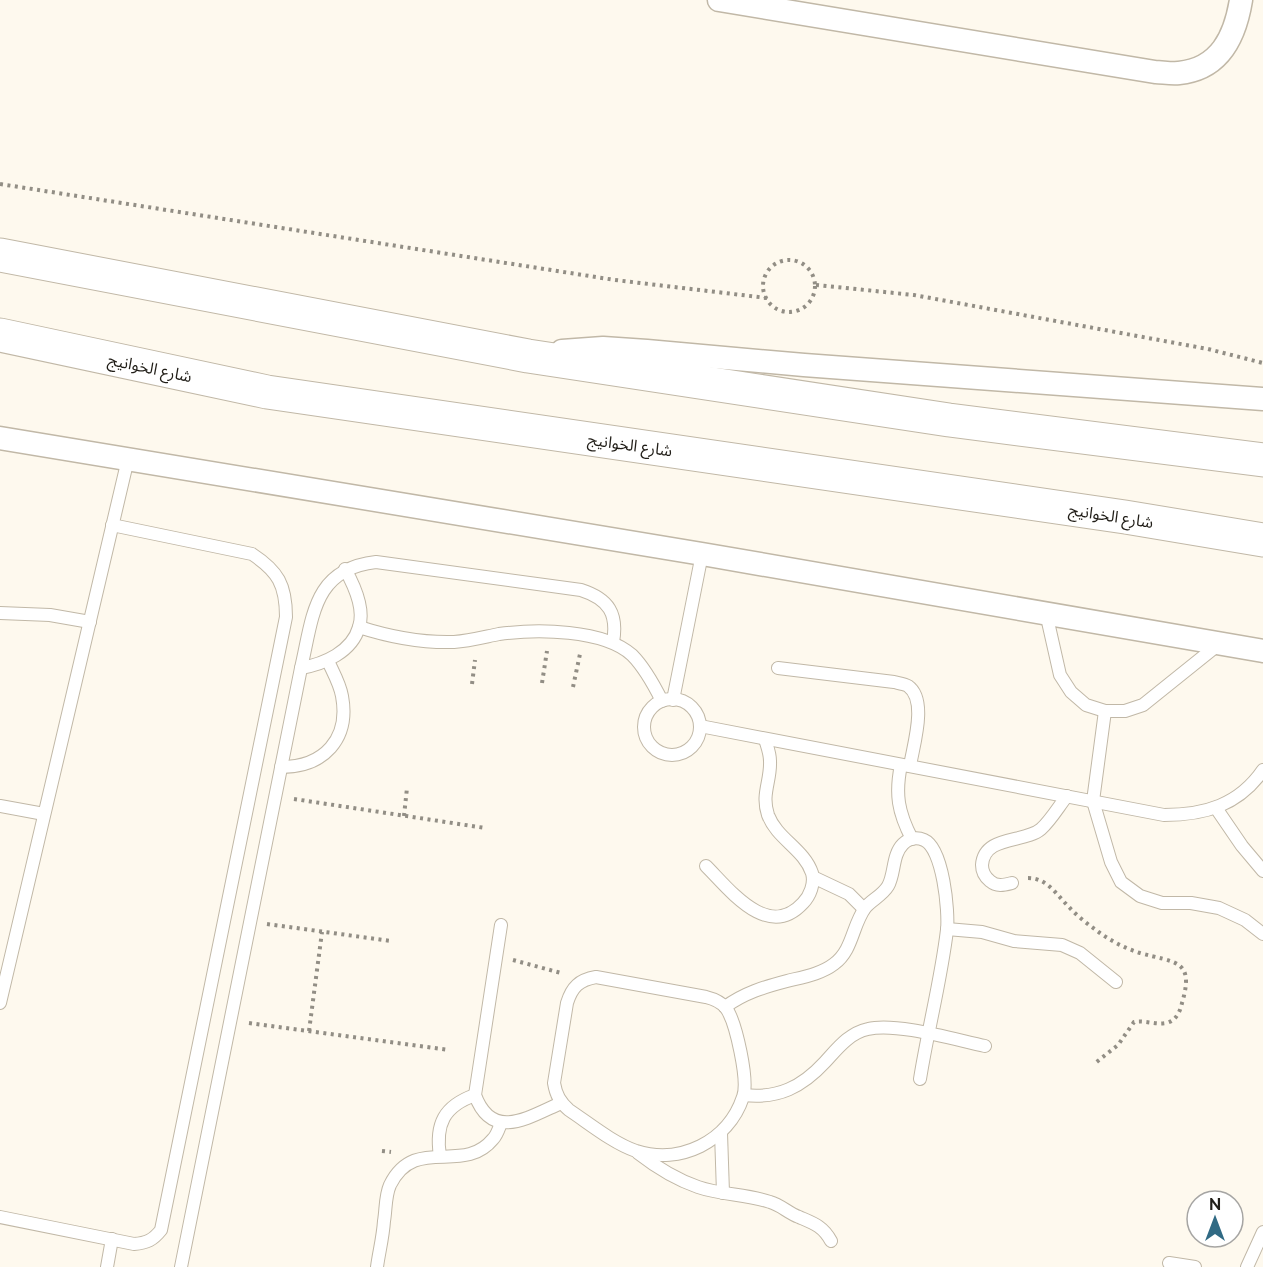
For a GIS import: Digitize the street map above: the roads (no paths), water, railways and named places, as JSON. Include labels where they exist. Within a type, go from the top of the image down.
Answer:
[{"type":"highway","points":[[0,255],[528,356],[949,420],[1263,460]]},
{"type":"highway","name":"شارع الخوانيج","points":[[0,335],[267,392],[1263,540]]},
{"type":"street","points":[[719,0],[1155,72],[1179,73],[1203,66],[1222,51],[1235,30],[1241,0]]},
{"type":"street","points":[[528,356],[603,348],[1263,399]]},
{"type":"street","points":[[0,438],[702,554],[1263,651]]},
{"type":"lane","points":[[0,1003],[128,459]]},
{"type":"lane","points":[[0,1217],[134,1244],[145,1244],[155,1239],[161,1230],[286,617],[286,598],[279,579],[268,564],[252,554],[112,525]]},
{"type":"lane","points":[[667,700],[702,554]]},
{"type":"lane","points":[[181,1267],[301,668],[315,604],[328,584],[345,569],[361,563],[376,562],[581,590],[595,594],[606,603],[613,615],[616,628],[613,642]]},
{"type":"lane","points":[[301,668],[328,661],[341,652],[359,627],[357,598],[345,569]]},
{"type":"lane","points":[[0,613],[50,615],[90,622]]},
{"type":"lane","points":[[1046,614],[1060,675],[1071,692],[1086,705],[1105,711],[1125,711],[1143,705],[1220,644]]},
{"type":"lane","points":[[359,627],[410,639],[454,642],[519,632],[584,635],[613,642],[630,654],[667,700]]},
{"type":"lane","points":[[281,766],[296,766],[313,762],[328,750],[339,733],[344,714],[342,694],[328,661]]},
{"type":"lane","points":[[778,668],[894,682],[908,686],[917,698],[919,712],[906,765],[897,783],[898,802],[903,821],[912,838]]},
{"type":"lane","points":[[667,700],[683,702],[691,707],[700,726],[693,745],[686,752],[676,755],[666,755],[656,751],[644,734],[647,714],[654,706],[667,700]]},
{"type":"lane","points":[[1105,711],[1093,801],[1112,862],[1121,882],[1140,896],[1162,903],[1191,903],[1219,908],[1245,920],[1263,933]]},
{"type":"lane","points":[[700,726],[1164,815],[1190,815],[1216,808],[1239,796],[1263,770]]},
{"type":"lane","points":[[706,866],[744,904],[755,912],[768,916],[782,915],[794,910],[804,902],[811,890],[813,877],[808,864],[776,829],[769,817],[765,803],[765,788],[770,762],[765,739]]},
{"type":"lane","points":[[1012,883],[1002,886],[993,884],[985,876],[982,867],[984,857],[1000,842],[1011,838],[1022,838],[1041,829],[1067,796]]},
{"type":"lane","points":[[0,806],[44,814]]},
{"type":"lane","points":[[1216,808],[1242,846],[1263,871]]},
{"type":"lane","points":[[725,1007],[740,996],[819,973],[836,963],[849,946],[864,909],[888,886],[899,849],[904,842],[912,838],[920,838],[928,842],[933,849],[944,885],[947,929],[920,1079]]},
{"type":"lane","points":[[813,877],[849,894],[864,909]]},
{"type":"lane","points":[[501,925],[475,1095],[480,1108],[489,1118],[501,1123],[515,1122],[561,1103]]},
{"type":"lane","points":[[947,929],[982,932],[1014,940],[1062,945],[1080,953],[1116,982]]},
{"type":"lane","points":[[634,1150],[657,1156],[680,1154],[702,1147],[721,1133],[735,1116],[744,1095],[745,1073],[730,1016],[725,1007],[716,1000],[596,976],[576,984],[567,1003],[554,1083],[561,1103],[634,1150],[654,1166],[676,1178],[723,1193],[756,1198],[782,1207],[817,1225],[826,1232],[831,1241]]},
{"type":"lane","points":[[744,1095],[766,1096],[787,1091],[815,1072],[846,1040],[868,1029],[897,1029],[986,1046]]},
{"type":"lane","points":[[440,1156],[437,1140],[440,1125],[448,1111],[460,1100],[475,1095]]},
{"type":"lane","points":[[377,1267],[390,1186],[398,1173],[410,1163],[424,1157],[465,1156],[481,1150],[494,1138],[501,1123]]},
{"type":"lane","points":[[721,1133],[723,1193]]},
{"type":"lane","points":[[1247,1267],[1263,1232]]},
{"type":"lane","points":[[107,1267],[112,1239]]},
{"type":"lane","points":[[1169,1263],[1195,1267]]}]
